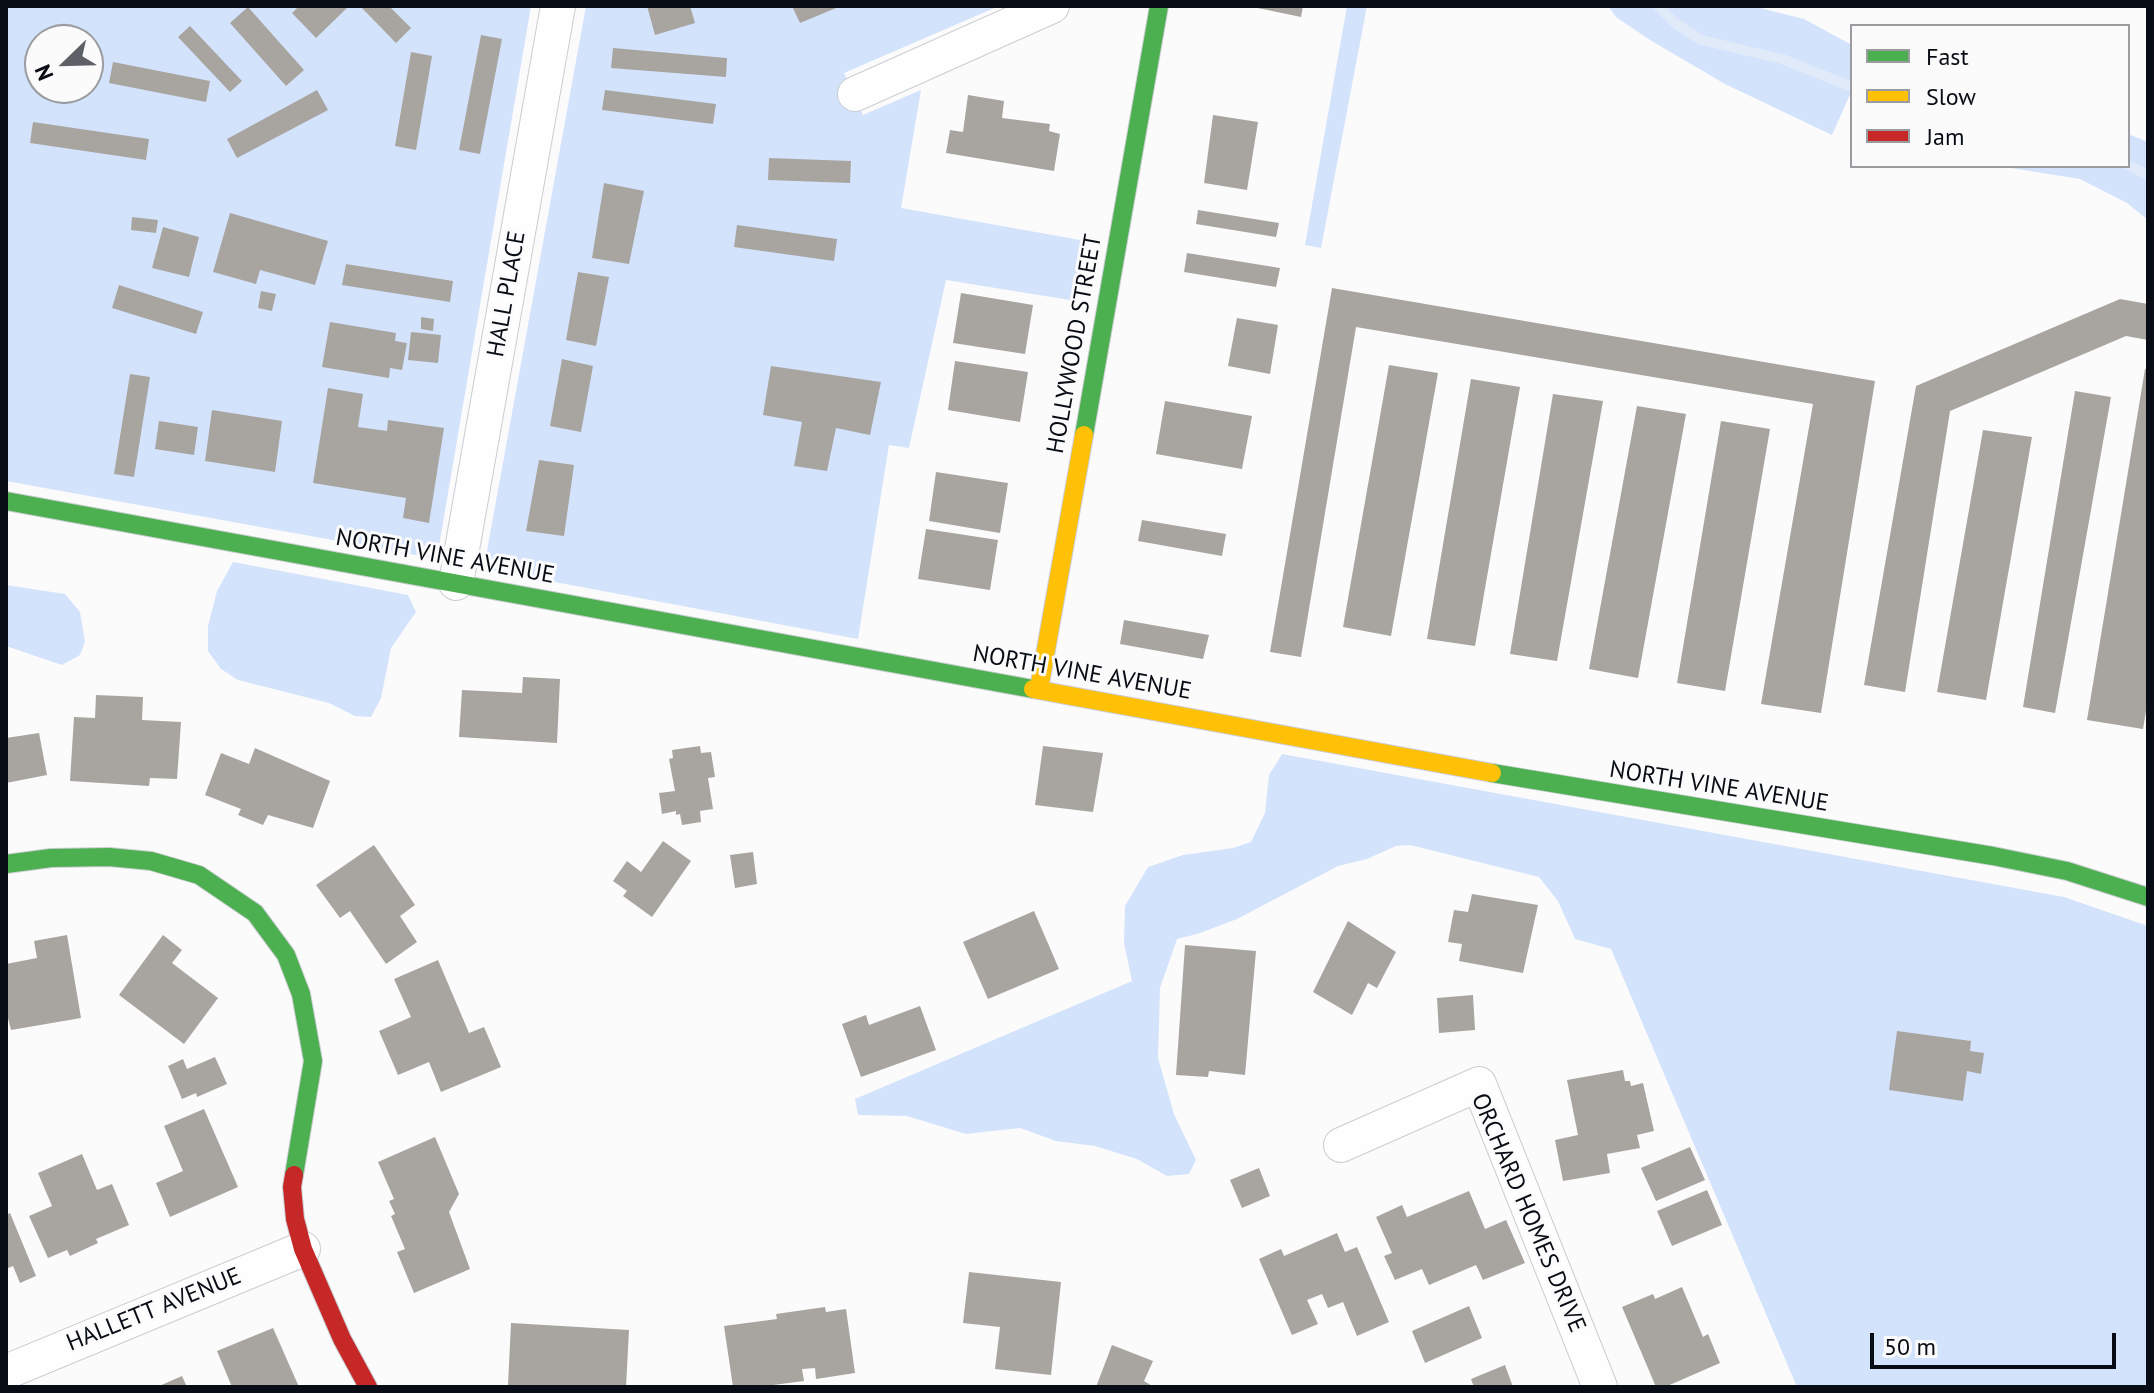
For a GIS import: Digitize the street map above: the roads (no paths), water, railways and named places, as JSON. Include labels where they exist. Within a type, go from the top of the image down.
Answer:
[{"type":"street","name":"HALL PLACE","points":[[456,583],[558,6]]},
{"type":"street","points":[[855,94],[1052,6]]},
{"type":"street","name":"HOLLYWOOD STREET","points":[[1039,689],[1159,6]]},
{"type":"street","name":"NORTH VINE AVENUE","points":[[6,501],[1606,794],[1797,822],[1993,856],[2067,871],[2148,897]]},
{"type":"street","points":[[6,864],[51,858],[109,857],[151,861],[199,875],[255,913],[286,955],[301,994],[313,1061],[292,1187],[295,1219],[303,1249],[342,1339],[368,1387]]},
{"type":"street","name":"ORCHARD HOMES DRIVE","points":[[1341,1145],[1479,1084],[1600,1387]]},
{"type":"street","name":"HALLETT AVENUE","points":[[6,1372],[303,1249]]},
{"type":"waterway","points":[[1658,6],[1675,23],[1701,40],[1782,59],[1850,86]]},
{"type":"waterway","points":[[2130,166],[2148,175]]}]
